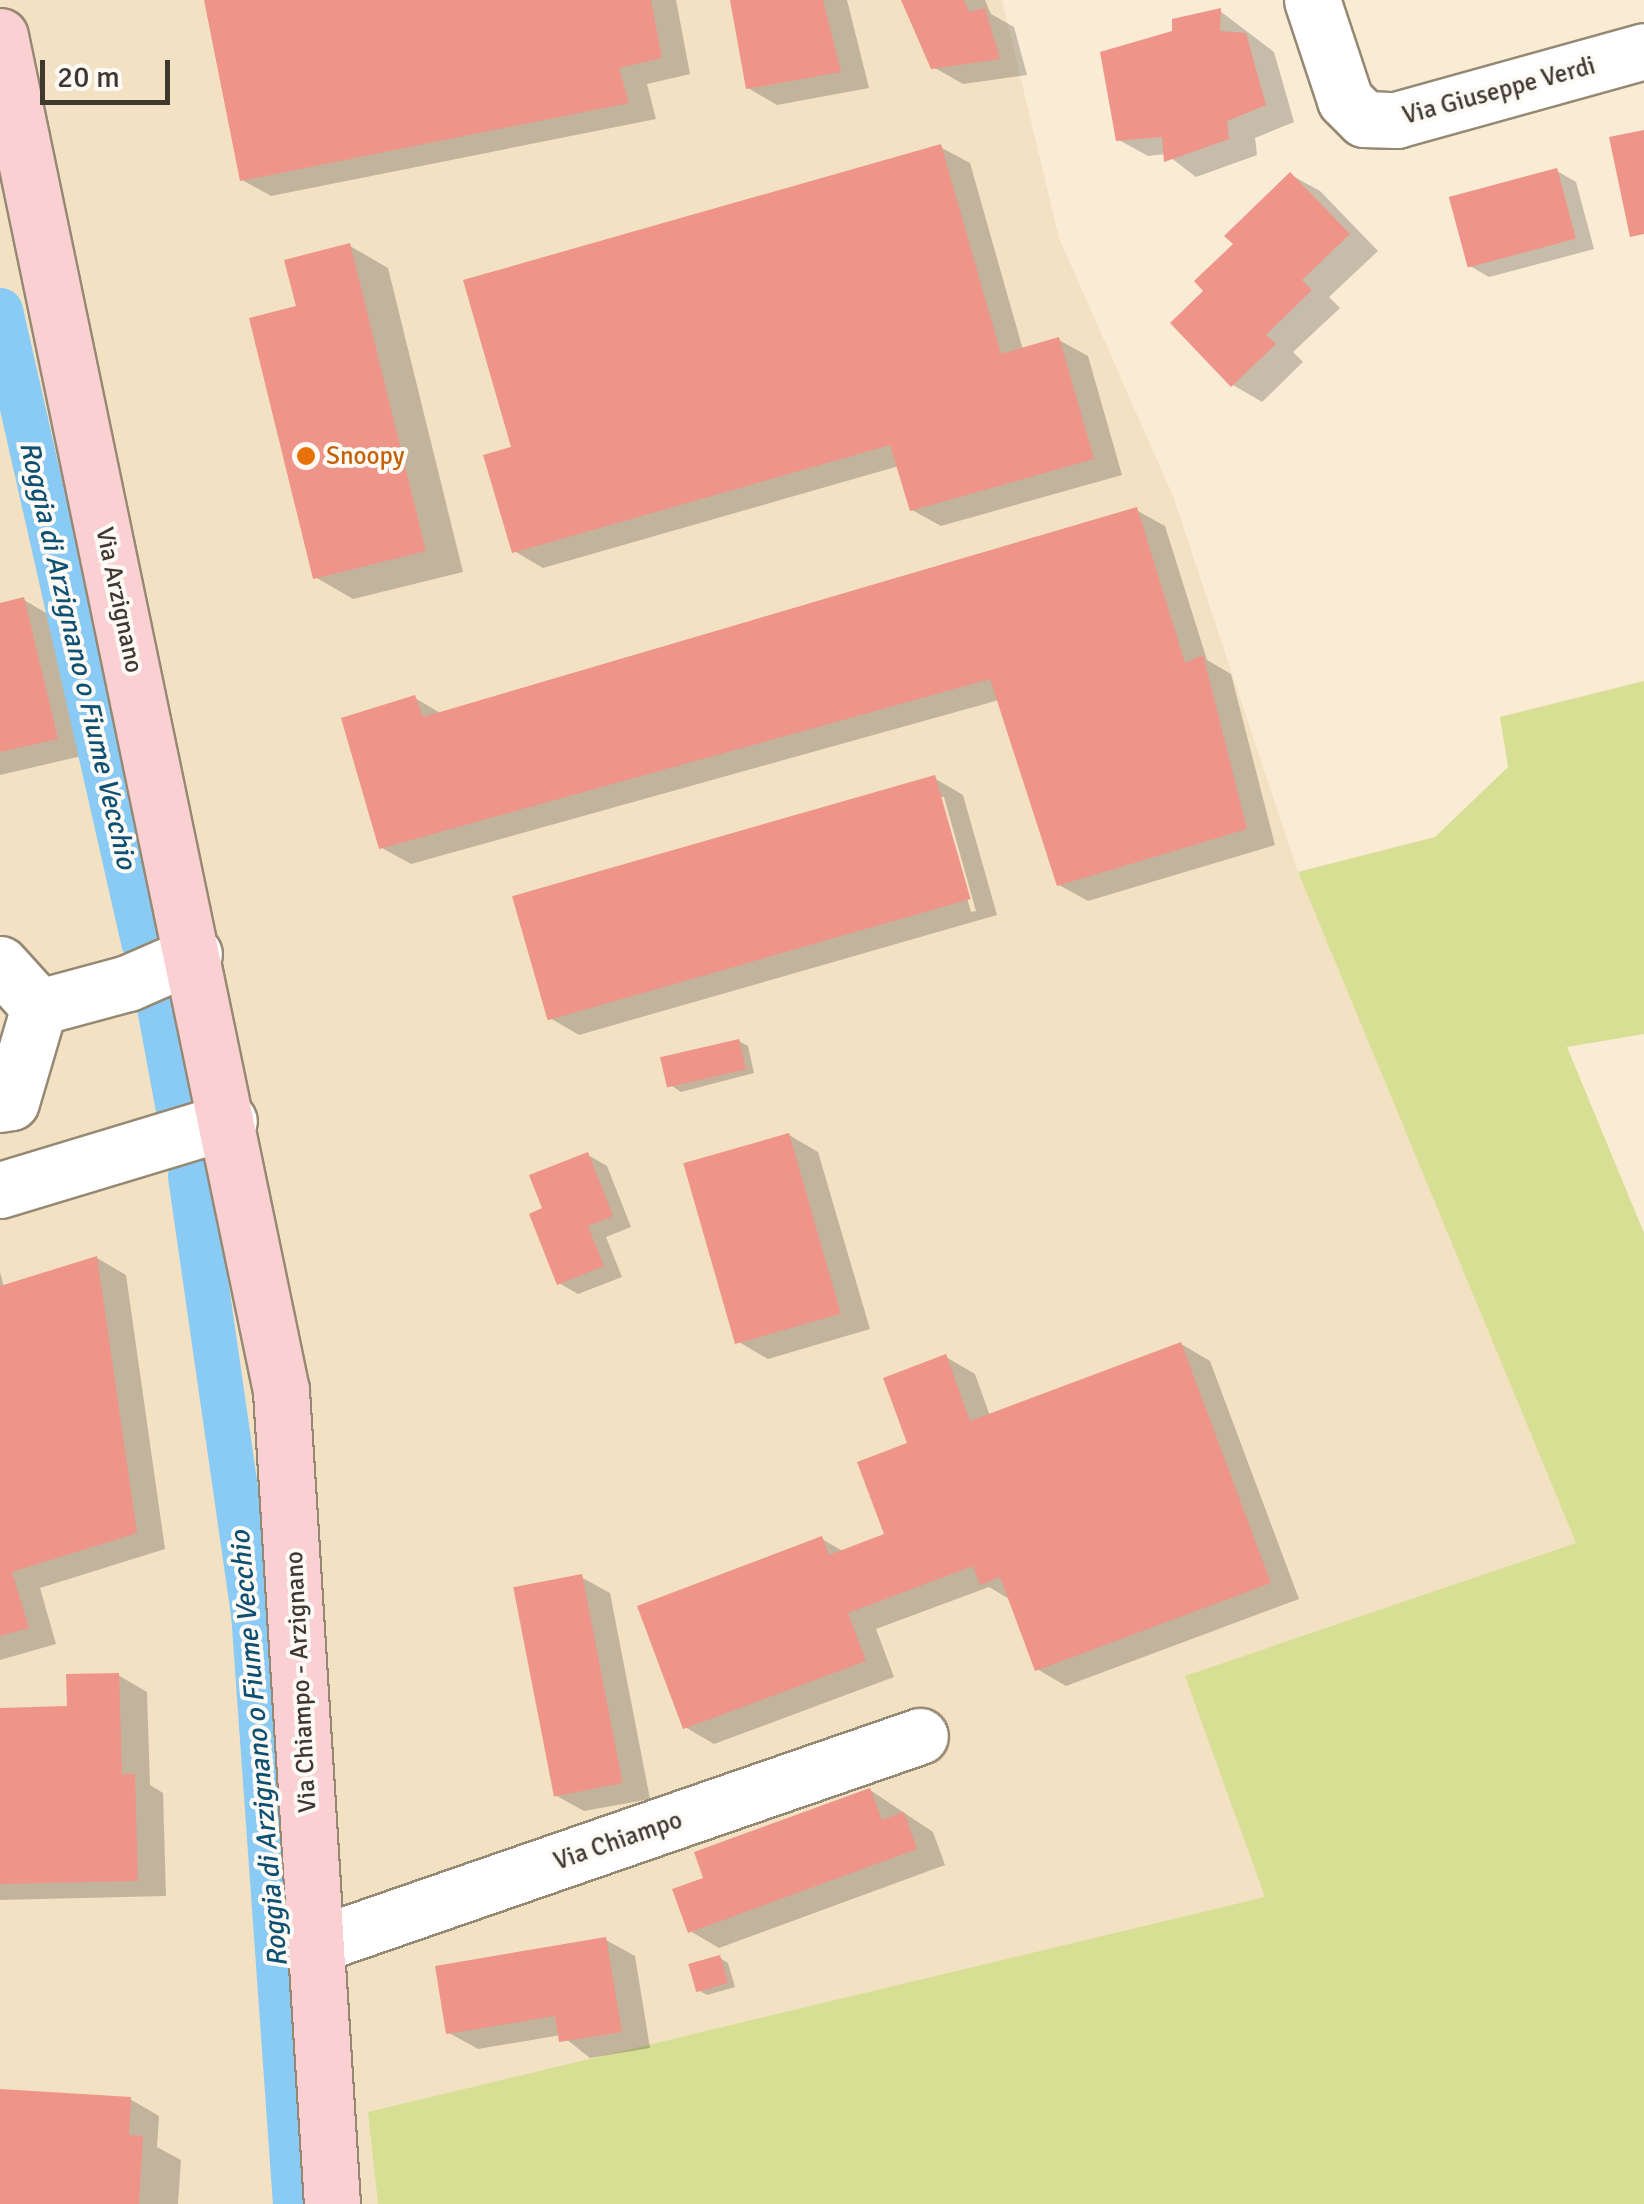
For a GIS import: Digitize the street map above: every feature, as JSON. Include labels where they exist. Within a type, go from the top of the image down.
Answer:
[{"type":"main road","name":"Via Arzignano","points":[[0,36],[233,1142]]},
{"type":"main road","name":"Via Chiampo - Arzignano","points":[[233,1142],[281,1392],[332,2204]]},
{"type":"street","name":"Via Giuseppe Verdi","points":[[1312,0],[1345,100],[1364,118],[1396,120],[1644,51]]},
{"type":"street","points":[[39,1007],[128,983],[194,954]]},
{"type":"street","points":[[0,964],[39,1007]]},
{"type":"street","points":[[0,1104],[11,1102],[39,1007]]},
{"type":"street","points":[[0,1190],[233,1142]]},
{"type":"street","name":"Via Chiampo","points":[[316,1946],[920,1736]]},
{"type":"shaded area","points":[[0,0],[1002,0],[1059,238],[1173,496],[1298,872],[1576,1543],[1186,1676],[1266,1897],[369,2112],[378,2204],[0,2204]]},
{"type":"green space","points":[[1644,681],[1644,1034],[1567,1047],[1644,1233],[1644,2204],[378,2204],[368,2112],[1265,1897],[1185,1676],[1576,1543],[1298,872],[1435,837],[1508,767],[1500,717]]},
{"type":"building","points":[[204,0],[651,0],[662,58],[619,68],[629,103],[240,181]]},
{"type":"building","points":[[730,0],[823,0],[841,72],[746,89]]},
{"type":"building","points":[[901,0],[964,0],[969,12],[985,8],[1000,59],[931,69]]},
{"type":"building","points":[[1221,8],[1220,31],[1246,33],[1266,105],[1227,121],[1229,139],[1164,162],[1162,137],[1116,141],[1100,52],[1172,31],[1172,19]]},
{"type":"building","points":[[1644,130],[1644,234],[1630,237],[1609,137]]},
{"type":"building","points":[[941,144],[1001,354],[1059,337],[1094,459],[910,511],[890,445],[512,553],[483,455],[511,447],[463,280]]},
{"type":"building","points":[[1557,168],[1576,239],[1468,268],[1449,197]]},
{"type":"building","points":[[1290,172],[1350,234],[1302,280],[1312,290],[1266,335],[1276,344],[1231,387],[1170,323],[1203,291],[1194,281],[1233,244],[1224,236]]},
{"type":"building","points":[[350,243],[426,551],[313,579],[249,318],[296,306],[284,260]]},
{"type":"building","points":[[1137,507],[1185,663],[1203,655],[1247,829],[1057,886],[990,679],[379,849],[341,718],[415,695],[423,717]]},
{"type":"building","points":[[24,597],[58,739],[0,752],[0,603]]},
{"type":"building","points":[[935,775],[971,899],[548,1020],[512,896]]},
{"type":"building","points":[[739,1039],[746,1069],[667,1087],[660,1057]]},
{"type":"building","points":[[789,1133],[841,1314],[735,1344],[683,1163]]},
{"type":"building","points":[[588,1152],[613,1216],[588,1226],[604,1266],[557,1285],[529,1214],[542,1208],[529,1175]]},
{"type":"building","points":[[97,1256],[137,1533],[12,1572],[29,1628],[0,1636],[0,1286]]},
{"type":"building","points":[[1181,1342],[1271,1583],[1035,1671],[1000,1577],[980,1585],[973,1566],[848,1613],[866,1661],[683,1729],[637,1606],[822,1536],[829,1555],[884,1534],[857,1462],[907,1443],[883,1378],[946,1354],[970,1421]]},
{"type":"building","points":[[582,1574],[623,1783],[554,1796],[513,1587]]},
{"type":"building","points":[[119,1673],[122,1774],[135,1774],[138,1881],[0,1884],[0,1708],[67,1706],[66,1674]]},
{"type":"building","points":[[870,1788],[882,1820],[904,1812],[917,1849],[688,1933],[672,1889],[703,1878],[694,1852]]},
{"type":"building","points":[[606,1937],[622,2032],[559,2042],[555,2016],[446,2034],[435,1966]]},
{"type":"building","points":[[720,1955],[728,1983],[696,1992],[688,1964]]},
{"type":"building","points":[[0,2089],[131,2097],[129,2135],[143,2136],[139,2204],[0,2204]]},
{"type":"waterway","name":"Roggia di Arzignano o Fiume Vecchio","points":[[0,310],[143,941]]},
{"type":"waterway","name":"Roggia di Arzignano o Fiume Vecchio","points":[[159,1007],[178,1110]]},
{"type":"waterway","name":"Roggia di Arzignano o Fiume Vecchio","points":[[190,1176],[253,1612],[295,2204]]},
{"type":"place","name":"Snoopy","points":[[306,456]]}]
